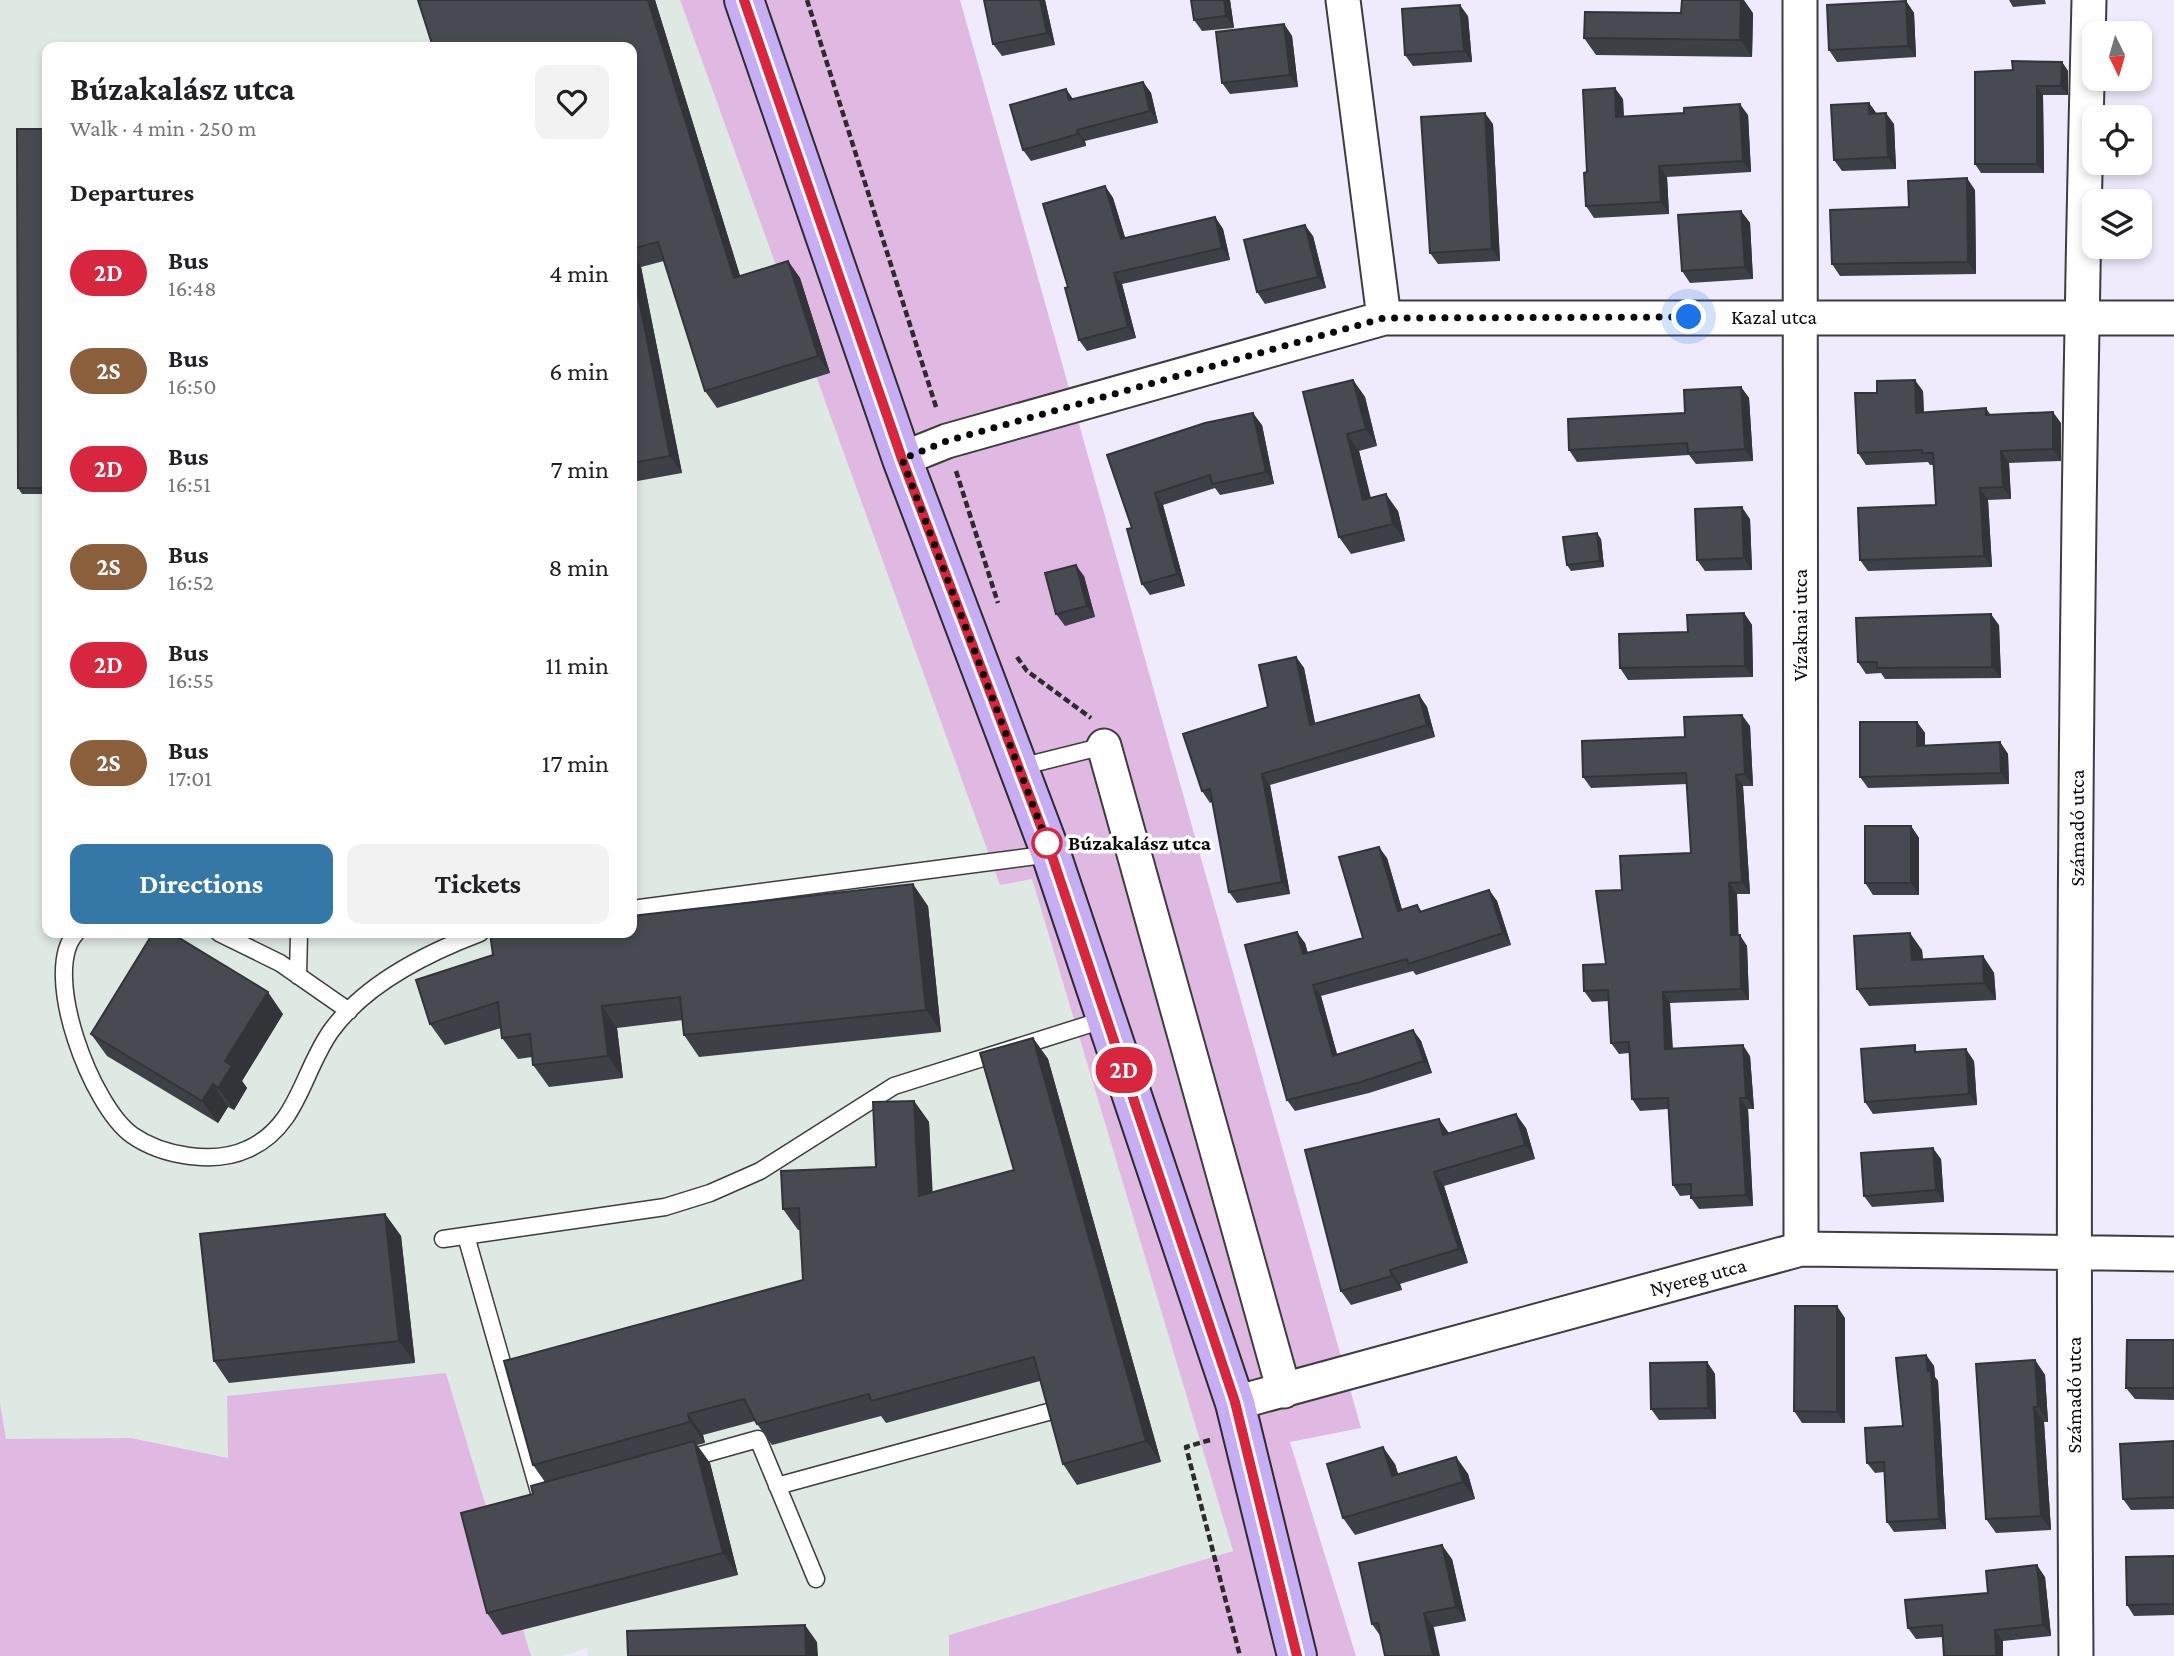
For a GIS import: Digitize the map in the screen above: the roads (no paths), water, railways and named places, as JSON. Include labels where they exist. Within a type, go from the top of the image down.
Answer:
[{"type":"street","points":[[744,0],[902,459],[1051,853],[1235,1402],[1297,1656]]},
{"type":"street","points":[[1343,0],[1384,318]]},
{"type":"street","name":"Vízaknai utca","points":[[1800,0],[1801,1249]]},
{"type":"street","name":"Számadó utca","points":[[2076,1656],[2073,1254],[2081,318],[2089,0]]},
{"type":"street","name":"Kazal utca","points":[[902,459],[947,441],[1384,318],[2174,318]]},
{"type":"street","points":[[1104,746],[1284,1391]]},
{"type":"street","name":"Nyereg utca","points":[[1235,1402],[1284,1391],[1801,1249],[2174,1254]]},
{"type":"lane","points":[[1020,767],[1104,746]]},
{"type":"lane","points":[[637,908],[1051,853]]},
{"type":"lane","points":[[65,938],[66,999],[86,1066],[97,1091],[113,1116],[131,1134],[178,1153],[225,1157],[270,1139],[285,1123],[331,1031],[349,1011],[385,981],[420,959],[468,938]]},
{"type":"lane","points":[[66,953],[74,938]]},
{"type":"lane","points":[[229,938],[280,963],[349,1011]]},
{"type":"lane","points":[[298,976],[299,938]]},
{"type":"lane","points":[[443,1239],[665,1207],[710,1193],[760,1171],[894,1086],[1106,1019]]},
{"type":"lane","points":[[466,1236],[541,1499],[566,1492]]},
{"type":"lane","points":[[778,1486],[1048,1412]]},
{"type":"lane","points":[[668,1464],[758,1439],[816,1579]]},
{"type":"place","name":"Búzakalász utca","points":[[1047,843]]}]
